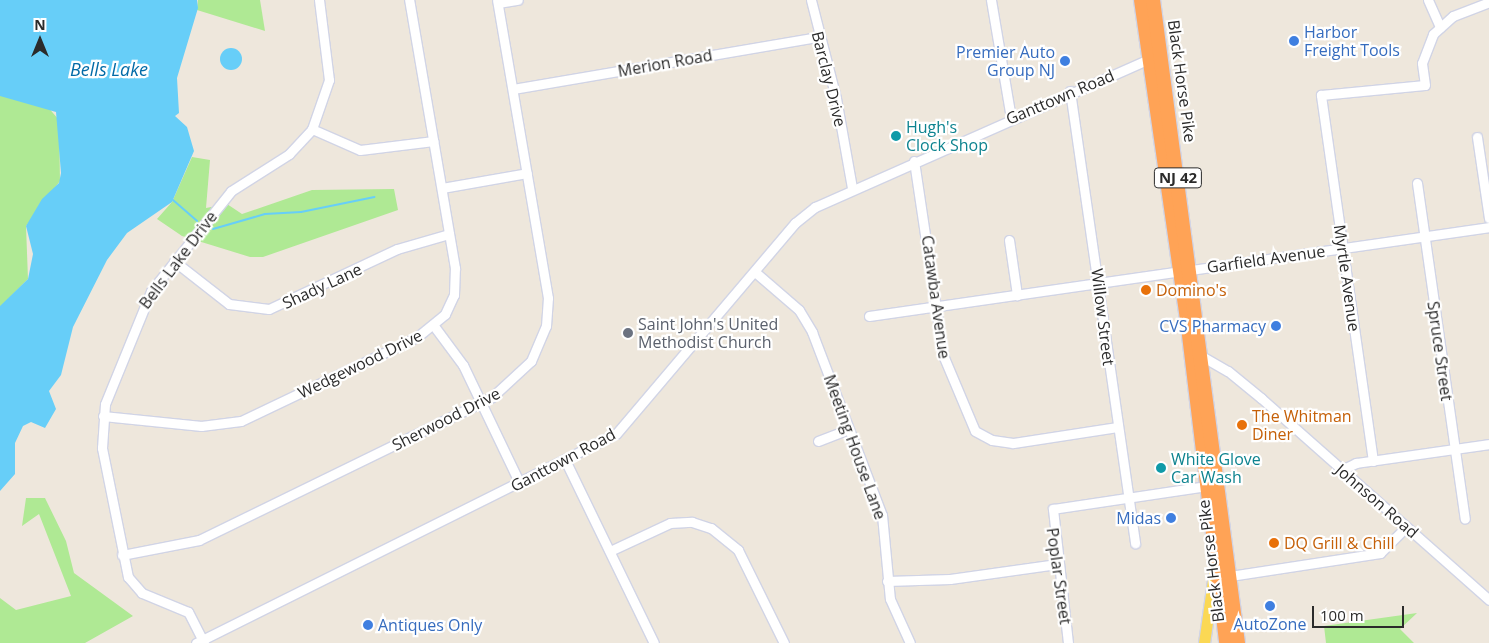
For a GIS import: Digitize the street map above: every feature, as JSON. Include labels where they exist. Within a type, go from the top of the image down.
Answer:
[{"type":"highway","name":"Black Horse Pike","points":[[1141,0],[1155,57],[1238,643]]},
{"type":"highway","name":"Black Horse Pike","points":[[1153,0],[1155,57]]},
{"type":"highway","name":"Black Horse Pike","points":[[1197,354],[1207,486],[1225,637]]},
{"type":"main road","points":[[1216,563],[1206,643],[1225,637],[1235,621]]},
{"type":"street","name":"Bells Lake Drive","points":[[201,642],[188,612],[136,589],[122,556],[102,448],[103,416],[110,382],[141,306],[174,261],[231,191],[290,154],[312,129],[326,96],[329,74],[319,0]]},
{"type":"street","name":"Wedgewood Drive","points":[[103,416],[210,426],[240,421],[434,326],[448,309],[455,289],[449,234],[409,0]]},
{"type":"street","points":[[497,2],[518,0]]},
{"type":"street","name":"Barclay Drive","points":[[811,0],[817,37],[836,98],[852,188]]},
{"type":"street","points":[[991,0],[1010,118]]},
{"type":"street","points":[[1428,0],[1440,26],[1489,2]]},
{"type":"street","name":"Sherwood Drive","points":[[122,556],[194,542],[480,403],[524,370],[546,326],[547,290],[497,2]]},
{"type":"street","name":"Myrtle Avenue","points":[[1373,460],[1321,95],[1425,85],[1424,54],[1440,26]]},
{"type":"street","name":"Merion Road","points":[[513,89],[817,37]]},
{"type":"street","name":"Ganttown Road","points":[[201,642],[566,462],[627,425],[805,215],[852,188],[1070,91],[1155,57]]},
{"type":"street","name":"Willow Street","points":[[1070,91],[1099,282],[1135,543]]},
{"type":"street","points":[[312,129],[360,150],[433,141]]},
{"type":"street","points":[[1477,136],[1489,218]]},
{"type":"street","name":"Catawba Avenue","points":[[914,161],[945,364],[965,417],[981,436],[1013,443],[1118,427]]},
{"type":"street","points":[[442,188],[527,173]]},
{"type":"street","name":"Spruce Street","points":[[1417,183],[1454,449],[1466,519]]},
{"type":"street","name":"Garfield Avenue","points":[[869,316],[1489,227]]},
{"type":"street","name":"Shady Lane","points":[[174,261],[229,304],[268,309],[403,247],[449,234]]},
{"type":"street","points":[[1009,240],[1017,296]]},
{"type":"street","name":"Meeting House Lane","points":[[755,272],[806,320],[883,520],[887,581],[892,607],[910,643]]},
{"type":"street","points":[[434,326],[456,354],[520,484]]},
{"type":"street","name":"Johnson Road","points":[[1197,354],[1228,371],[1489,600]]},
{"type":"street","points":[[818,441],[849,429]]},
{"type":"street","points":[[1341,470],[1373,460],[1489,444]]},
{"type":"street","points":[[566,462],[654,643]]},
{"type":"street","points":[[1129,495],[1207,486]]},
{"type":"street","name":"Poplar Street","points":[[1068,643],[1057,564],[1053,509],[1129,495]]},
{"type":"street","points":[[610,551],[670,523],[692,522],[712,528],[738,550],[784,643]]},
{"type":"street","points":[[1230,576],[1380,553],[1406,527]]},
{"type":"street","points":[[887,581],[950,579],[1057,564]]},
{"type":"green space","points":[[198,0],[260,0],[265,31],[197,10]]},
{"type":"green space","points":[[0,95],[47,106],[59,120],[60,181],[26,226],[28,279],[0,307]]},
{"type":"green space","points":[[192,157],[210,160],[206,208],[227,204],[242,214],[312,190],[394,189],[398,210],[263,257],[250,257],[182,236],[157,219],[172,202]]},
{"type":"green space","points":[[26,498],[45,498],[66,541],[74,573],[133,616],[85,643],[0,643],[0,598],[16,610],[71,596],[39,514],[22,526]]},
{"type":"green space","points":[[1417,613],[1400,629],[1414,643],[1326,643],[1324,626]]},
{"type":"water","name":"Bells Lake","points":[[0,0],[197,0],[198,8],[177,78],[179,113],[175,116],[187,127],[194,151],[172,202],[127,233],[107,260],[73,327],[61,375],[49,391],[56,409],[45,428],[31,422],[23,426],[15,443],[15,474],[0,491],[0,306],[28,279],[33,254],[26,226],[42,199],[59,183],[61,173],[56,112],[0,96]]},
{"type":"water","points":[[231,48],[239,51],[242,59],[239,67],[231,70],[223,67],[220,59],[223,51]]},
{"type":"waterway","points":[[213,229],[265,214],[301,212],[374,197]]},
{"type":"waterway","points":[[173,200],[197,221]]},
{"type":"place","name":"Harbor Freight Tools","points":[[1294,41]]},
{"type":"place","name":"Premier Auto Group NJ","points":[[1065,61]]},
{"type":"place","name":"Hugh's Clock Shop","points":[[896,136]]},
{"type":"place","name":"Domino's","points":[[1146,290]]},
{"type":"place","name":"CVS Pharmacy","points":[[1276,326]]},
{"type":"place","name":"Saint John's United Methodist Church","points":[[628,333]]},
{"type":"place","name":"The Whitman Diner","points":[[1242,425]]},
{"type":"place","name":"White Glove Car Wash","points":[[1161,468]]},
{"type":"place","name":"Midas","points":[[1171,518]]},
{"type":"place","name":"DQ Grill & Chill","points":[[1274,543]]},
{"type":"place","name":"AutoZone","points":[[1270,606]]},
{"type":"place","name":"Antiques Only","points":[[368,625]]}]
